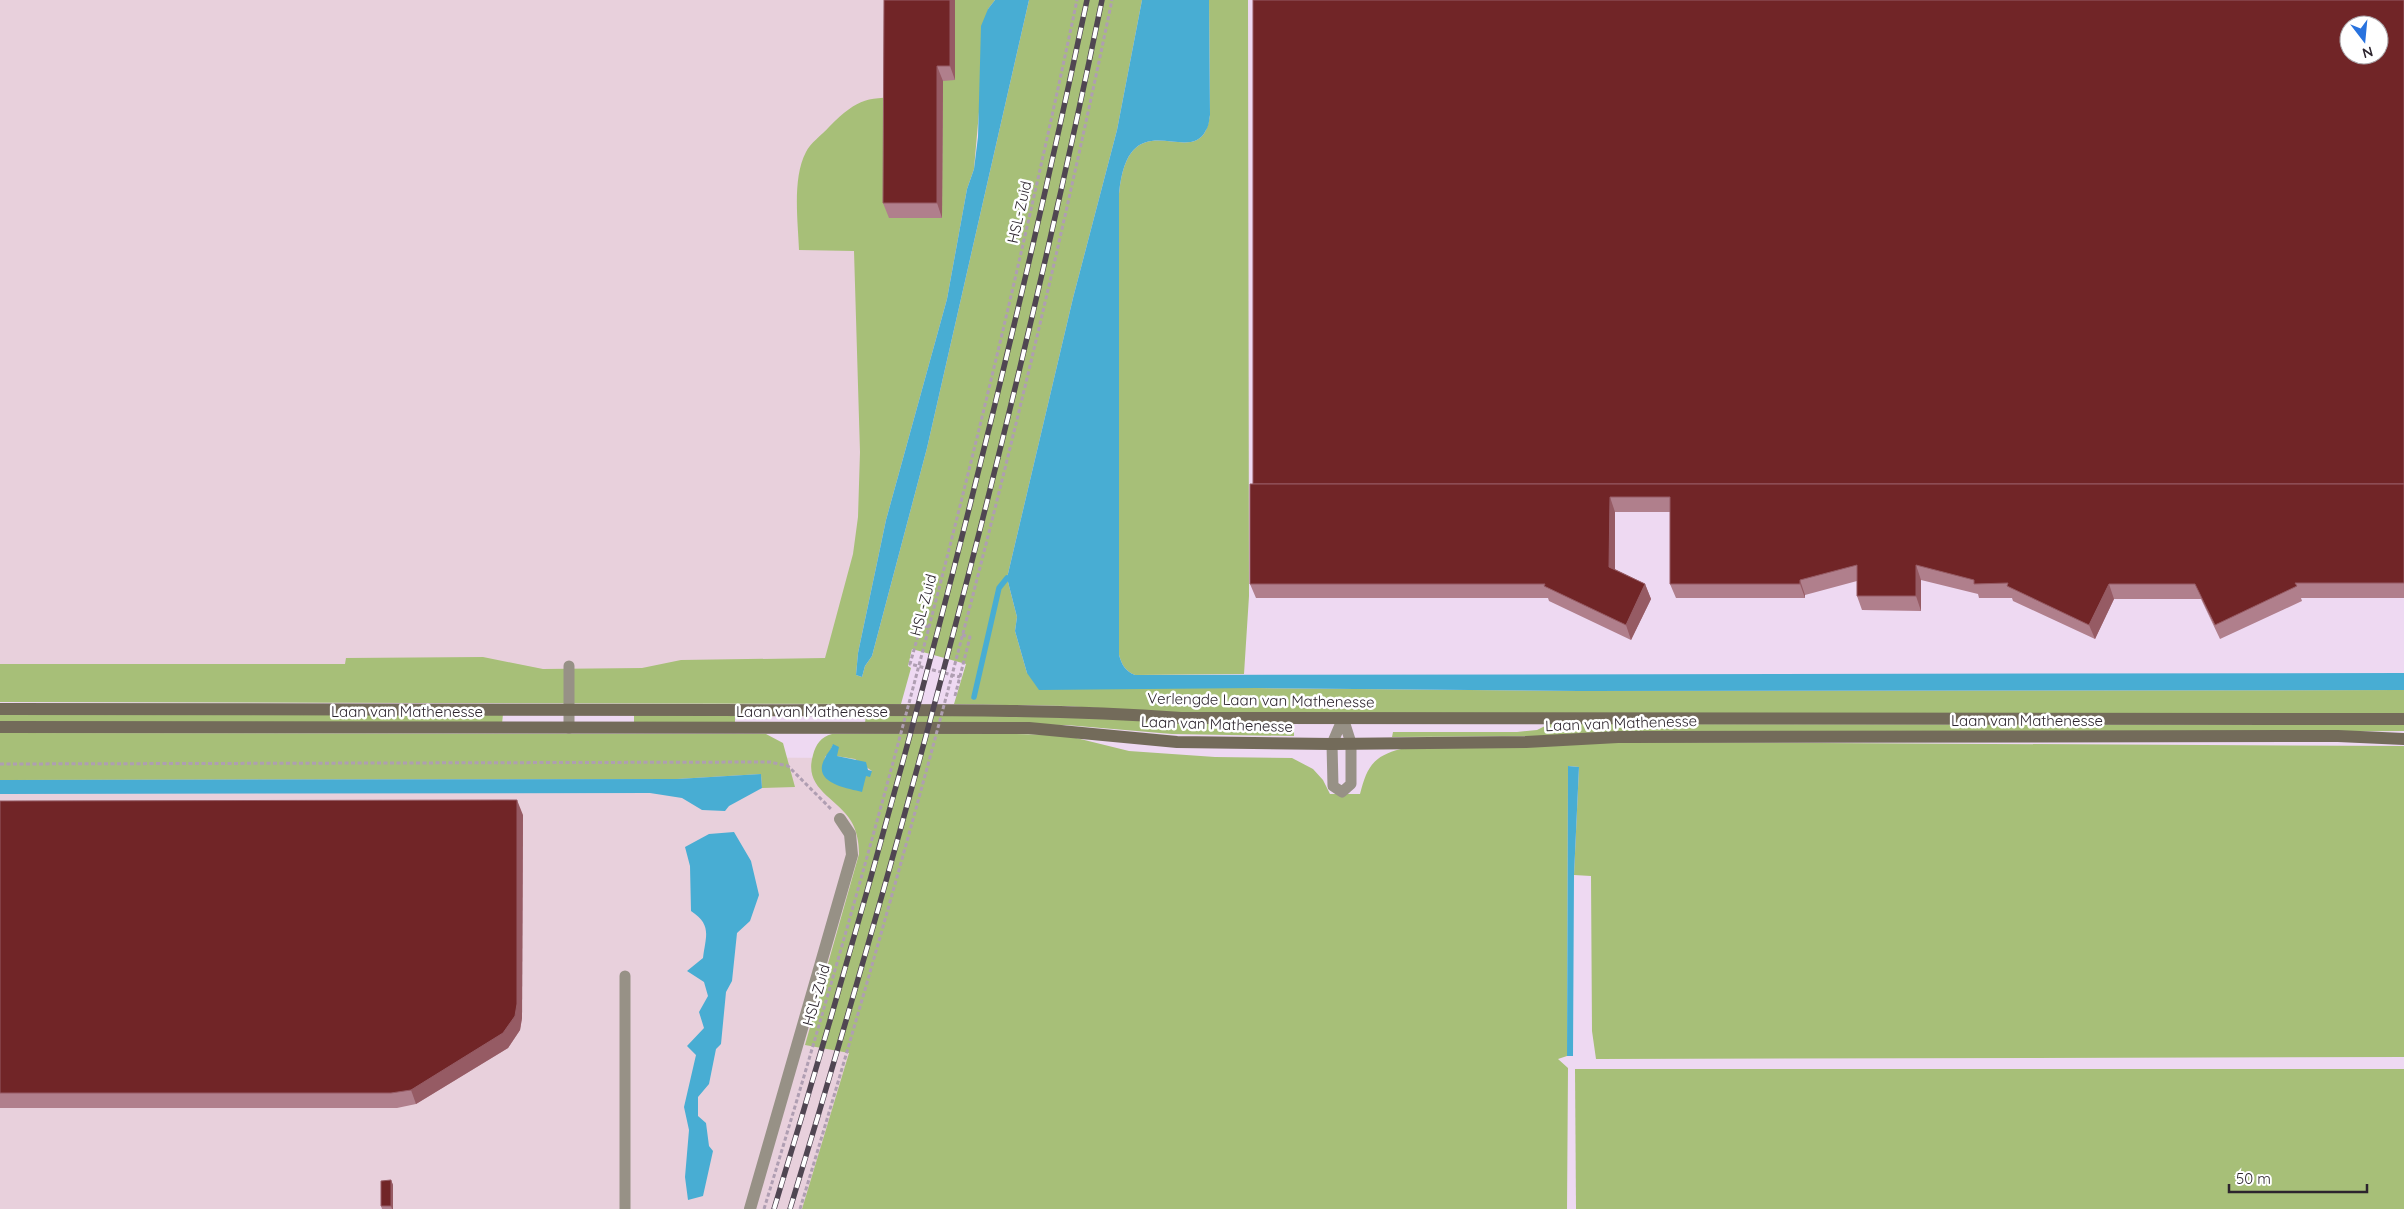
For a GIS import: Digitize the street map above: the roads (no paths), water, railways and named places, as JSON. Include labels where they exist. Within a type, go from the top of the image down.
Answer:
[{"type":"street","name":"Laan van Mathenesse","points":[[0,710],[1013,710]]},
{"type":"street","name":"Verlengde Laan van Mathenesse","points":[[1013,710],[1058,710],[1182,718],[1509,718]]},
{"type":"street","name":"Laan van Mathenesse","points":[[1509,718],[2404,719]]},
{"type":"street","name":"Laan van Mathenesse","points":[[0,727],[1029,728],[1177,742],[1332,744],[1526,742],[1618,737],[2338,736],[2404,739]]},
{"type":"street","points":[[750,1209],[852,855],[850,834],[840,819]]},
{"type":"lane","points":[[569,666],[569,728]]},
{"type":"lane","points":[[1343,718],[1351,743],[1351,784],[1342,792],[1333,786],[1332,744],[1343,718]]},
{"type":"lane","points":[[625,976],[625,1209]]},
{"type":"water","points":[[995,0],[1029,0],[927,448],[872,656],[865,666],[862,677],[856,675],[858,653],[886,520],[947,299],[967,189],[974,169],[978,137],[981,26],[988,9]]},
{"type":"water","points":[[1142,0],[1209,0],[1210,115],[1207,128],[1198,140],[1186,142],[1146,142],[1134,150],[1125,166],[1119,194],[1119,655],[1121,662],[1129,672],[1135,675],[2404,673],[2404,690],[1579,691],[1256,688],[1039,690],[1027,673],[1015,631],[1017,617],[1007,578],[1073,298],[1117,130]]},
{"type":"water","points":[[833,744],[839,747],[837,756],[866,762],[868,770],[872,771],[870,777],[866,776],[862,792],[848,789],[826,779],[822,766]]},
{"type":"water","points":[[1568,766],[1579,767],[1574,875],[1573,1056],[1567,1056]]},
{"type":"water","points":[[761,774],[762,788],[729,806],[725,811],[702,810],[682,798],[650,793],[0,794],[0,780],[677,779]]},
{"type":"water","points":[[734,832],[751,861],[759,895],[750,921],[737,933],[732,981],[726,992],[721,1044],[716,1049],[709,1084],[698,1097],[698,1116],[706,1123],[709,1146],[713,1151],[703,1196],[688,1200],[685,1177],[689,1130],[684,1107],[696,1055],[687,1046],[704,1028],[699,1012],[708,996],[704,982],[687,971],[703,958],[706,931],[702,921],[691,911],[690,866],[685,847],[709,834]]},
{"type":"waterway","points":[[974,697],[999,588],[1007,578]]},
{"type":"railway","points":[[774,1209],[862,910],[944,608],[1019,305],[1087,0]]},
{"type":"railway","points":[[790,1209],[878,910],[960,608],[1035,305],[1102,0]]}]
